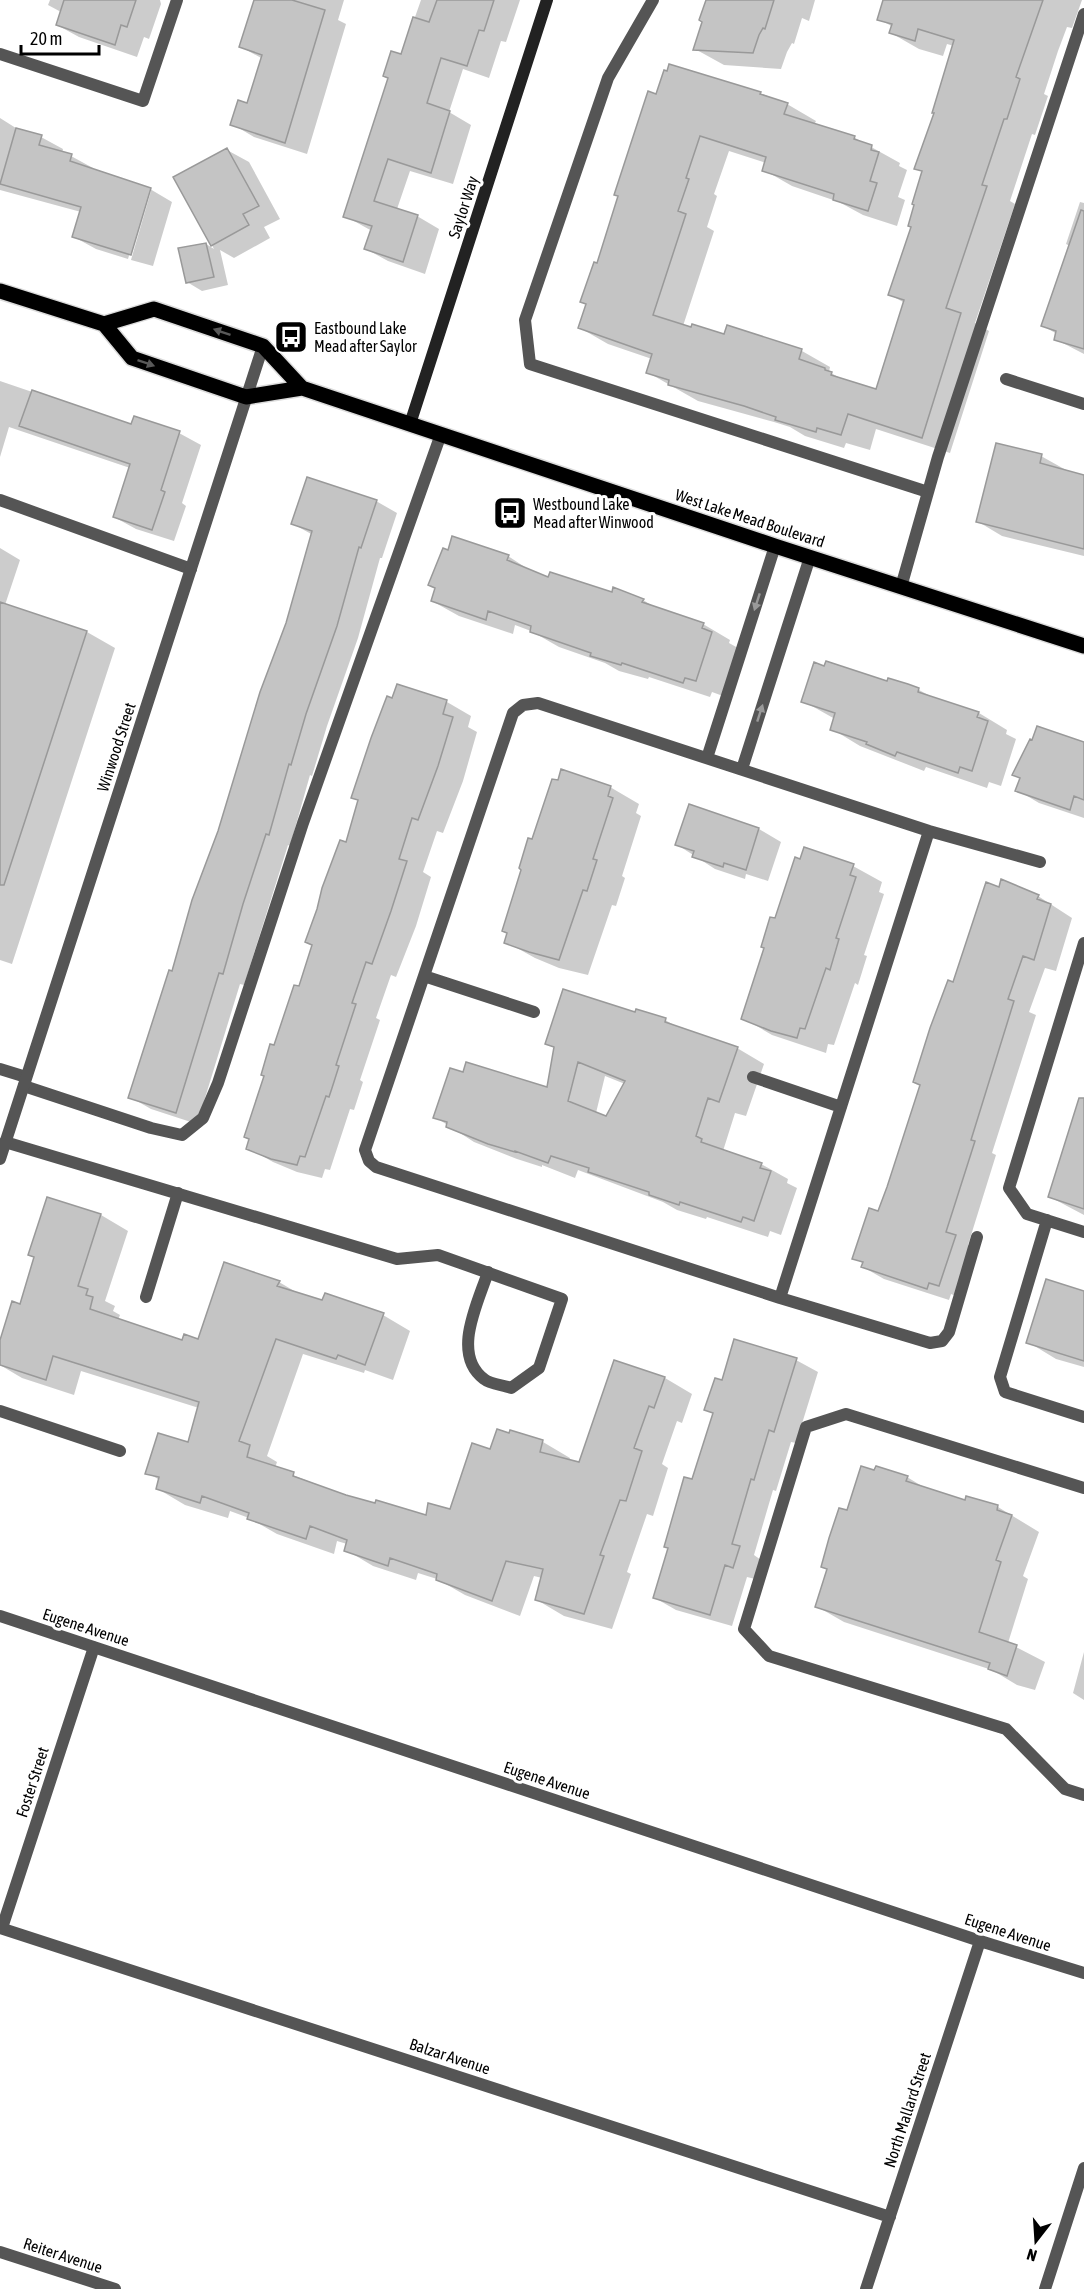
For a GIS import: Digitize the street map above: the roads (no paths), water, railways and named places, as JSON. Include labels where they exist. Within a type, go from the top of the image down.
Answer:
[{"type":"main road","points":[[0,291],[104,324]]},
{"type":"main road","name":"West Lake Mead Boulevard","points":[[302,388],[263,346],[154,309],[104,324],[132,358],[246,397],[302,388],[775,546],[1084,646]]},
{"type":"street","points":[[0,54],[143,102],[177,0]]},
{"type":"street","name":"Saylor Way","points":[[410,424],[548,0]]},
{"type":"street","points":[[654,0],[608,78],[525,320],[530,364],[928,492]]},
{"type":"street","points":[[900,587],[928,492],[1084,14]]},
{"type":"street","name":"Winwood Street","points":[[0,1159],[3,1141],[25,1082],[263,346]]},
{"type":"street","points":[[1006,379],[1084,404]]},
{"type":"street","points":[[0,1069],[25,1082],[151,1128],[182,1135],[203,1118],[218,1083],[303,824],[392,567],[441,434]]},
{"type":"street","points":[[0,500],[191,569]]},
{"type":"street","points":[[707,758],[775,546]]},
{"type":"street","points":[[742,769],[810,557]]},
{"type":"street","points":[[977,1237],[949,1332],[942,1341],[930,1343],[780,1298],[376,1167],[369,1161],[365,1150],[513,713],[523,705],[538,703],[929,831],[1040,861]]},
{"type":"street","points":[[780,1298],[929,831]]},
{"type":"street","points":[[1084,943],[1009,1188],[1027,1214],[1084,1232]]},
{"type":"street","points":[[424,976],[534,1012]]},
{"type":"street","points":[[753,1077],[841,1107]]},
{"type":"street","points":[[3,1141],[397,1259],[438,1255],[488,1272],[562,1299],[538,1368],[511,1388],[484,1380],[470,1362],[467,1339],[488,1272]]},
{"type":"street","points":[[146,1298],[178,1193]]},
{"type":"street","points":[[1047,1220],[1000,1377],[1005,1392],[1084,1417]]},
{"type":"street","points":[[0,1411],[120,1451]]},
{"type":"street","points":[[1084,1488],[846,1414],[806,1427],[744,1629],[769,1656],[1006,1730],[1065,1789],[1084,1795]]},
{"type":"street","name":"Eugene Avenue","points":[[0,1616],[980,1941],[1084,1973]]},
{"type":"street","name":"Foster Street","points":[[1,1928],[94,1647]]},
{"type":"street","name":"Balzar Avenue","points":[[1,1928],[890,2217]]},
{"type":"street","name":"North Mallard Street","points":[[866,2289],[980,1941]]},
{"type":"street","points":[[1045,2289],[1084,2168]]},
{"type":"street","name":"Reiter Avenue","points":[[0,2252],[115,2289]]},
{"type":"place","name":"Eastbound Lake Mead after Saylor","points":[[291,337]]},
{"type":"place","name":"Westbound Lake Mead after Winwood","points":[[510,513]]}]
